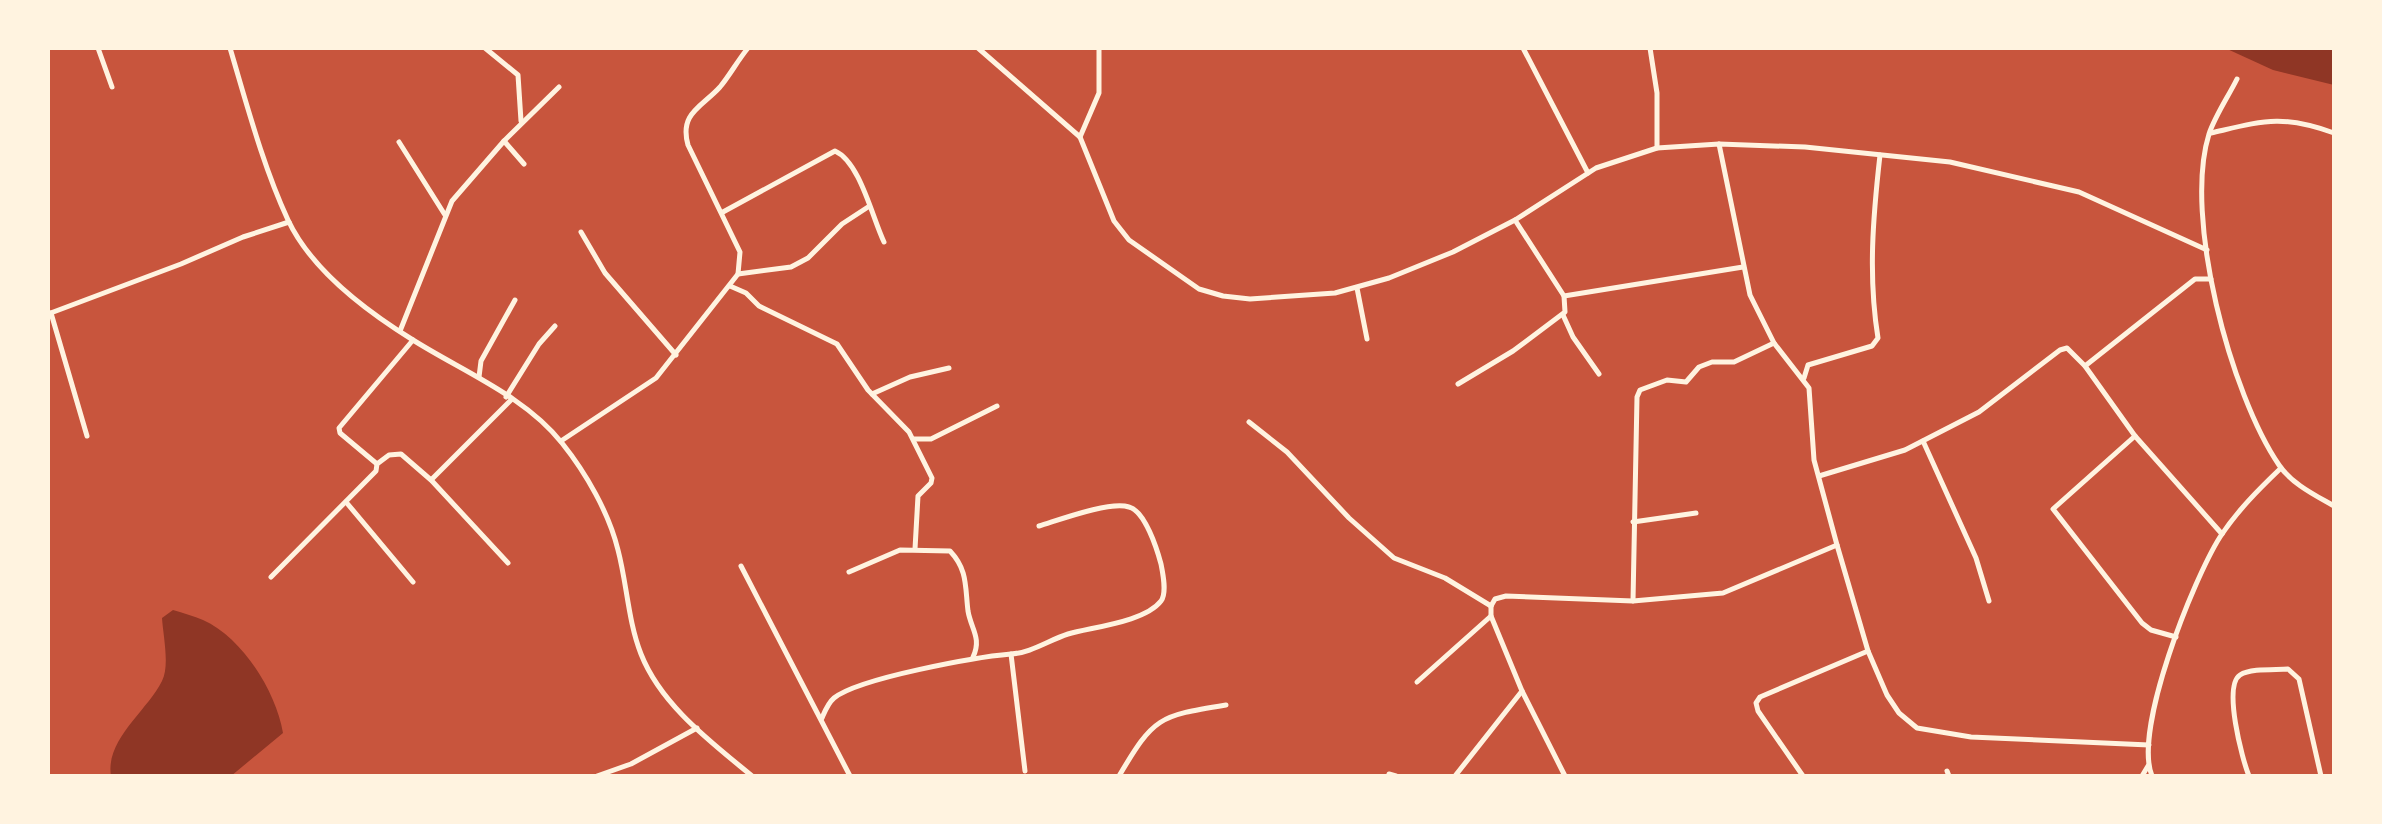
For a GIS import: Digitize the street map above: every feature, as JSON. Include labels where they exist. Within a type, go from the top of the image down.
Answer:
[{"type":"street","points":[[98,48],[112,86]]},
{"type":"street","points":[[230,48],[253,126],[289,222],[311,255],[335,282],[400,332],[509,398],[560,441],[586,480],[612,531],[635,635],[648,669],[670,701],[752,776]]},
{"type":"street","points":[[486,48],[518,75],[521,124]]},
{"type":"street","points":[[560,441],[610,406],[639,392],[676,355],[738,274],[740,252],[688,144],[687,120],[748,48]]},
{"type":"street","points":[[978,48],[1080,137],[1114,221],[1148,256],[1214,295],[1250,298],[1357,288],[1453,252],[1515,220],[1588,173],[1657,148],[1719,144],[1805,147],[1950,162],[2079,192],[2207,250]]},
{"type":"street","points":[[1080,137],[1100,93],[1099,48]]},
{"type":"street","points":[[1523,48],[1588,173]]},
{"type":"street","points":[[1650,48],[1657,93],[1657,148]]},
{"type":"street","points":[[2237,80],[2210,134],[2202,175],[2212,279],[2232,364],[2252,416],[2281,468],[2306,490],[2334,506]]},
{"type":"street","points":[[400,332],[452,201],[504,141],[559,88]]},
{"type":"street","points":[[2210,134],[2265,119],[2334,132]]},
{"type":"street","points":[[504,141],[524,164]]},
{"type":"street","points":[[399,142],[446,215]]},
{"type":"street","points":[[1719,144],[1742,267],[1759,320],[1809,388],[1814,460],[1868,652],[1886,695],[1917,728],[1971,738],[2148,744]]},
{"type":"street","points":[[723,212],[836,151],[850,162],[884,242]]},
{"type":"street","points":[[1804,378],[1808,365],[1872,346],[1878,338],[1871,284],[1872,222],[1880,154]]},
{"type":"street","points":[[738,274],[791,267],[808,258],[842,224],[868,207]]},
{"type":"street","points":[[1515,220],[1564,296],[1563,316],[1573,338],[1599,374]]},
{"type":"street","points":[[87,436],[50,313],[289,222]]},
{"type":"street","points":[[581,232],[606,273],[676,355]]},
{"type":"street","points":[[1564,296],[1742,267]]},
{"type":"street","points":[[2085,366],[2195,279],[2212,279]]},
{"type":"street","points":[[730,286],[746,293],[760,306],[828,337],[848,356],[872,394],[914,439],[932,478],[918,496],[915,549]]},
{"type":"street","points":[[1357,288],[1367,339]]},
{"type":"street","points":[[479,378],[481,360],[515,300]]},
{"type":"street","points":[[1458,384],[1563,316]]},
{"type":"street","points":[[431,480],[509,398],[539,344],[555,326]]},
{"type":"street","points":[[271,577],[376,471],[376,464],[339,428],[413,340]]},
{"type":"street","points":[[1633,601],[1640,390],[1667,380],[1686,382],[1699,367],[1712,362],[1734,362],[1774,343]]},
{"type":"street","points":[[1819,476],[1905,450],[1978,412],[2060,350],[2070,349],[2135,436],[2222,534]]},
{"type":"street","points":[[872,394],[910,377],[949,368]]},
{"type":"street","points":[[914,439],[931,439],[997,406]]},
{"type":"street","points":[[1249,422],[1287,452],[1349,518],[1394,558],[1445,578],[1490,606]]},
{"type":"street","points":[[2135,436],[2053,509],[2142,623],[2150,630],[2176,637]]},
{"type":"street","points":[[1922,441],[1976,558],[1989,601]]},
{"type":"street","points":[[376,464],[390,455],[401,454],[431,480],[508,563]]},
{"type":"street","points":[[2152,776],[2148,744],[2176,637],[2204,564],[2251,497],[2281,468]]},
{"type":"street","points":[[346,502],[412,582]]},
{"type":"street","points":[[822,718],[831,701],[846,692],[921,669],[1011,654],[1131,618],[1157,606],[1164,595],[1160,562],[1142,516],[1132,507],[1076,514],[1040,526]]},
{"type":"street","points":[[1633,522],[1696,513]]},
{"type":"street","points":[[1565,776],[1522,691],[1491,616],[1490,606],[1495,600],[1506,596],[1633,601],[1723,593],[1837,545]]},
{"type":"street","points":[[849,572],[893,552],[950,551],[963,568],[968,612],[976,628],[978,645],[972,659]]},
{"type":"street","points":[[741,566],[850,776]]},
{"type":"street","points":[[1418,682],[1491,616]]},
{"type":"street","points":[[1804,776],[1756,703],[1760,697],[1868,652]]},
{"type":"street","points":[[1011,654],[1026,771]]},
{"type":"street","points":[[2248,776],[2232,688],[2236,678],[2244,673],[2288,669],[2300,679],[2320,776]]},
{"type":"street","points":[[1455,776],[1522,691]]},
{"type":"street","points":[[1119,776],[1154,724],[1183,712],[1226,705]]},
{"type":"street","points":[[597,776],[631,764],[697,728]]},
{"type":"street","points":[[2142,776],[2148,766]]},
{"type":"shaded area","points":[[2225,48],[2334,48],[2334,85],[2273,70]]},
{"type":"shaded area","points":[[173,610],[218,628],[244,653],[265,684],[283,733],[231,776],[111,776],[114,750],[162,681],[166,659],[162,618]]}]
